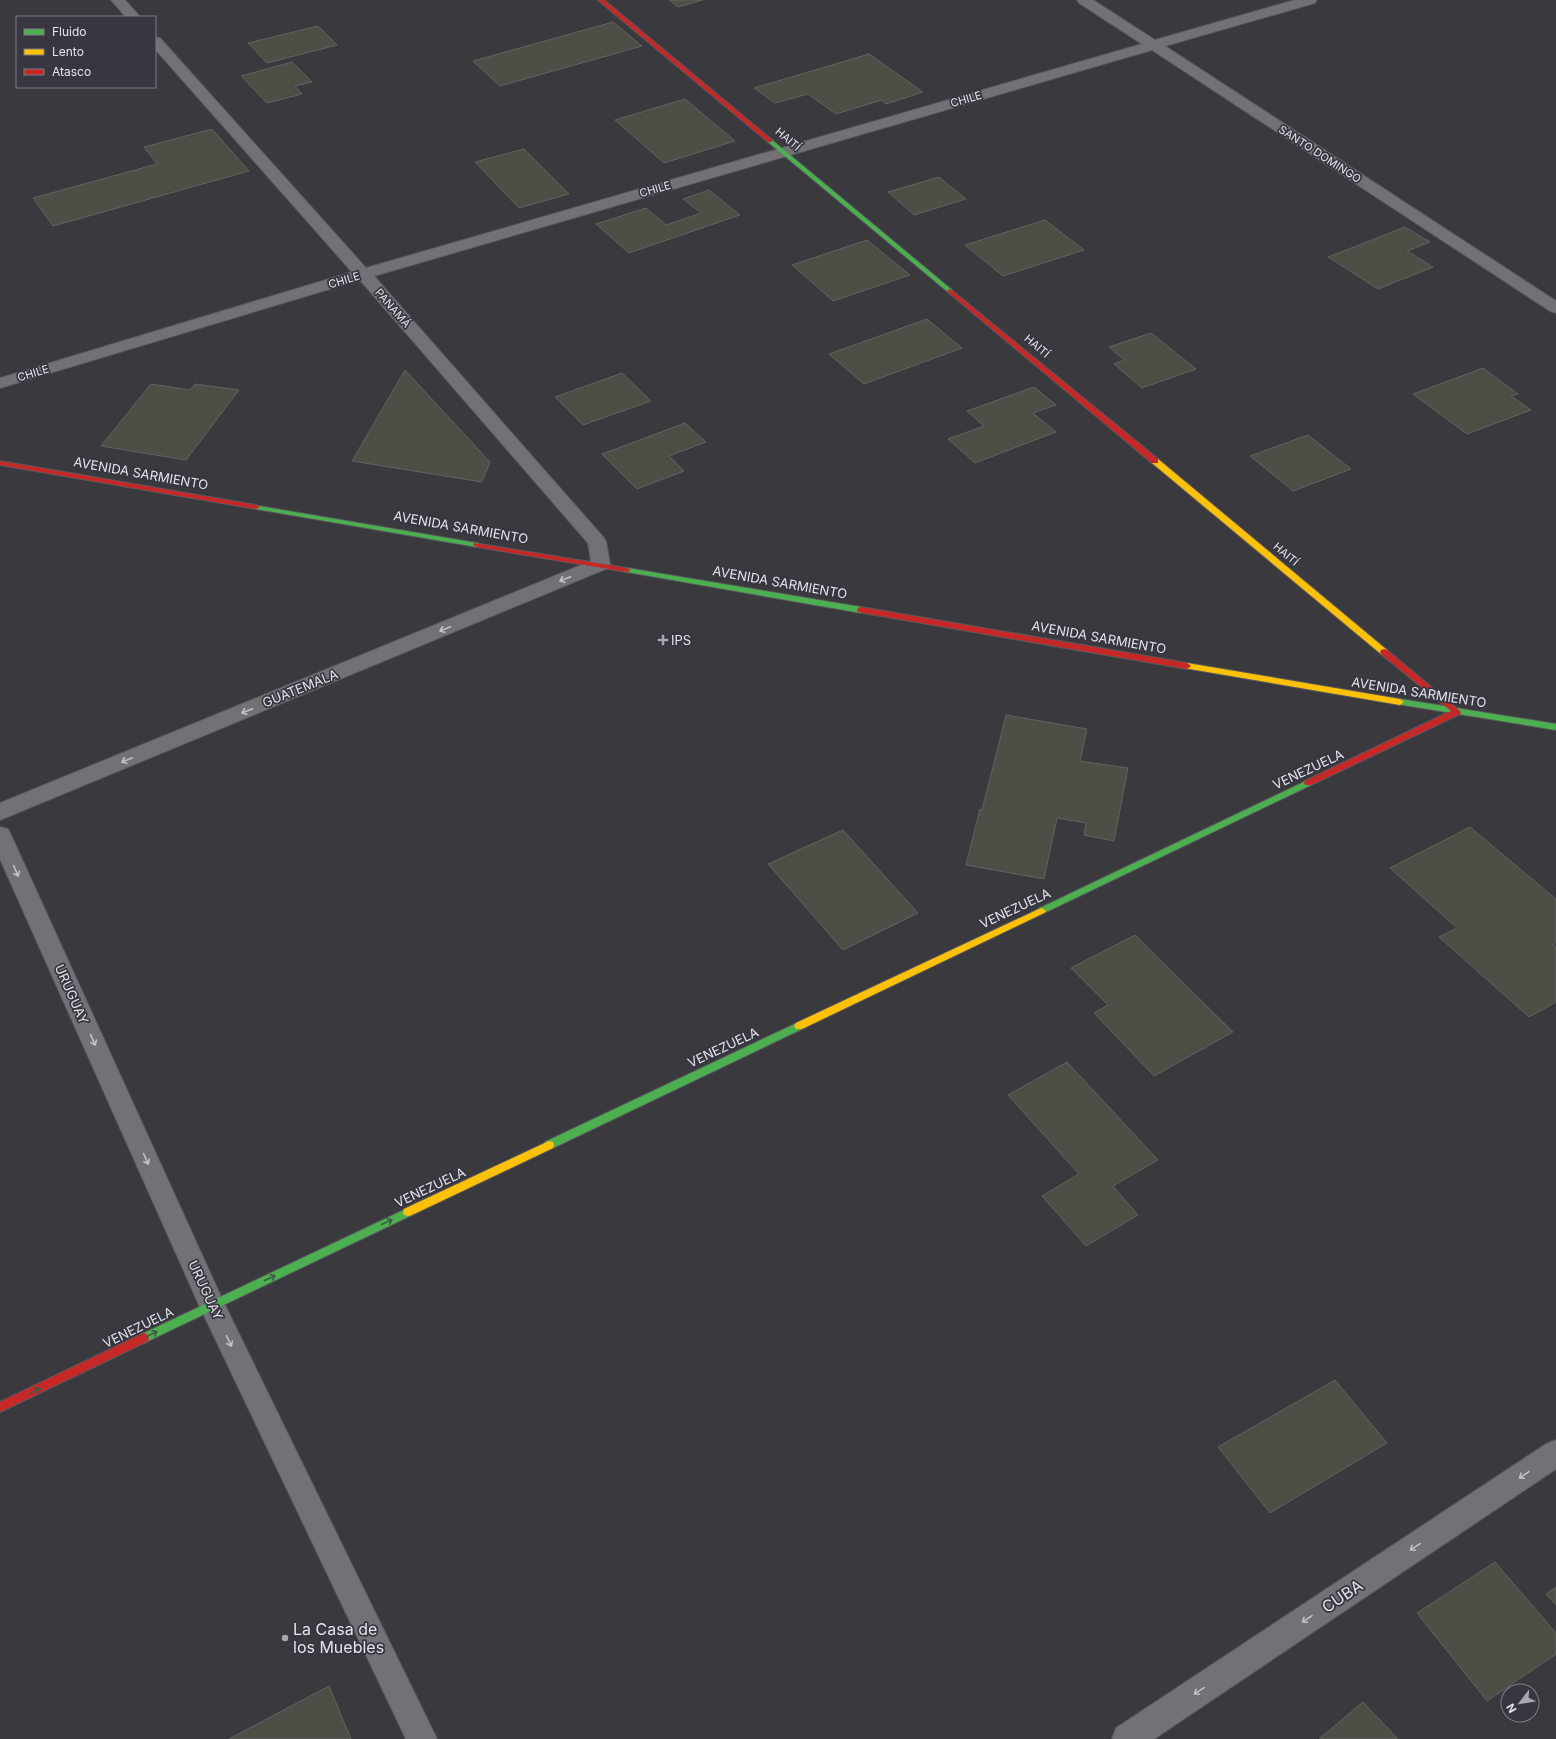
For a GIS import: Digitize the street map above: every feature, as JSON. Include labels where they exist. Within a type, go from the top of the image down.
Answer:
[{"type":"street","points":[[118,0],[132,16]]},
{"type":"street","name":"HAITÍ","points":[[601,0],[1457,712]]},
{"type":"street","name":"SANTO DOMINGO","points":[[1084,0],[1556,308]]},
{"type":"street","name":"CHILE","points":[[0,383],[363,274],[1310,0]]},
{"type":"street","name":"PANAMÁ","points":[[156,42],[363,274],[597,542],[601,564]]},
{"type":"street","name":"AVENIDA SARMIENTO","points":[[0,462],[1457,712],[1556,727]]},
{"type":"street","name":"GUATEMALA","points":[[0,812],[601,564]]},
{"type":"street","name":"VENEZUELA","points":[[0,1407],[1457,712]]},
{"type":"street","name":"URUGUAY","points":[[0,835],[212,1305],[422,1739]]},
{"type":"street","name":"CUBA","points":[[1127,1739],[1556,1453]]},
{"type":"building","points":[[669,0],[703,0],[678,7]]},
{"type":"building","points":[[613,22],[642,46],[500,86],[473,61]]},
{"type":"building","points":[[318,26],[337,45],[267,63],[248,43]]},
{"type":"building","points":[[869,54],[923,92],[886,104],[882,100],[836,114],[808,94],[775,103],[754,88]]},
{"type":"building","points":[[292,62],[312,82],[295,86],[302,94],[267,103],[241,76]]},
{"type":"building","points":[[685,99],[735,141],[664,163],[615,120]]},
{"type":"building","points":[[212,129],[249,171],[53,226],[33,198],[157,164],[144,147]]},
{"type":"building","points":[[524,149],[569,194],[519,208],[475,162]]},
{"type":"building","points":[[939,177],[966,199],[914,215],[888,192]]},
{"type":"building","points":[[709,190],[740,215],[629,253],[596,224],[646,208],[666,225],[701,213],[683,199]]},
{"type":"building","points":[[1045,220],[1084,250],[1003,276],[965,245]]},
{"type":"building","points":[[1405,227],[1430,242],[1407,251],[1433,267],[1378,289],[1328,257]]},
{"type":"building","points":[[867,240],[910,275],[833,301],[792,265]]},
{"type":"building","points":[[927,319],[962,348],[864,384],[829,354]]},
{"type":"building","points":[[1151,333],[1196,369],[1142,388],[1114,364],[1124,360],[1109,347]]},
{"type":"building","points":[[1483,368],[1518,394],[1511,396],[1531,410],[1467,434],[1413,394]]},
{"type":"building","points":[[405,370],[490,462],[482,482],[352,461]]},
{"type":"building","points":[[622,373],[651,401],[583,425],[555,397]]},
{"type":"building","points":[[151,384],[190,390],[195,384],[239,390],[186,460],[101,446]]},
{"type":"building","points":[[1034,387],[1056,405],[1033,413],[1056,432],[975,463],[948,439],[984,426],[967,411]]},
{"type":"building","points":[[685,423],[706,442],[669,456],[684,471],[637,489],[602,454]]},
{"type":"building","points":[[1308,435],[1351,469],[1293,491],[1250,456]]},
{"type":"building","points":[[1006,715],[1087,729],[1080,761],[1128,768],[1114,841],[1084,835],[1086,823],[1057,818],[1044,879],[966,865],[980,809],[982,810]]},
{"type":"building","points":[[1470,827],[1556,899],[1556,942],[1553,944],[1556,947],[1556,1002],[1529,1017],[1439,937],[1457,928],[1390,868]]},
{"type":"building","points":[[843,830],[918,913],[843,950],[768,864]]},
{"type":"building","points":[[1135,935],[1233,1032],[1154,1076],[1094,1013],[1108,1005],[1071,968]]},
{"type":"building","points":[[1067,1062],[1158,1160],[1113,1186],[1138,1215],[1086,1246],[1042,1196],[1079,1174],[1008,1095]]},
{"type":"building","points":[[1335,1380],[1387,1443],[1270,1513],[1218,1447]]},
{"type":"building","points":[[1495,1562],[1556,1633],[1556,1654],[1513,1683],[1500,1683],[1500,1692],[1487,1701],[1417,1613]]},
{"type":"building","points":[[1556,1587],[1556,1605],[1546,1594]]},
{"type":"building","points":[[329,1686],[351,1739],[229,1739]]},
{"type":"building","points":[[1363,1702],[1398,1739],[1319,1739]]},
{"type":"traffic: fast","points":[[770,141],[950,291]]},
{"type":"traffic: fast","points":[[256,507],[477,545]]},
{"type":"traffic: fast","points":[[627,570],[861,610]]},
{"type":"traffic: fast","points":[[1400,702],[1556,727]]},
{"type":"traffic: fast","points":[[1041,911],[1308,783]]},
{"type":"traffic: fast","points":[[549,1145],[799,1026]]},
{"type":"traffic: fast","points":[[144,1338],[408,1212]]},
{"type":"traffic: slow","points":[[1155,461],[1384,652]]},
{"type":"traffic: slow","points":[[1187,666],[1400,702]]},
{"type":"traffic: slow","points":[[799,1026],[1041,911]]},
{"type":"traffic: slow","points":[[408,1212],[549,1145]]},
{"type":"traffic: jam","points":[[601,0],[770,141]]},
{"type":"traffic: jam","points":[[950,291],[1155,461]]},
{"type":"traffic: jam","points":[[0,463],[256,507]]},
{"type":"traffic: jam","points":[[477,545],[627,570]]},
{"type":"traffic: jam","points":[[861,610],[1187,666]]},
{"type":"traffic: jam","points":[[1308,783],[1457,712],[1384,652]]},
{"type":"traffic: jam","points":[[0,1407],[144,1338]]},
{"type":"place","name":"IPS","points":[[663,640]]},
{"type":"place","name":"La Casa de los Muebles","points":[[285,1638]]}]
